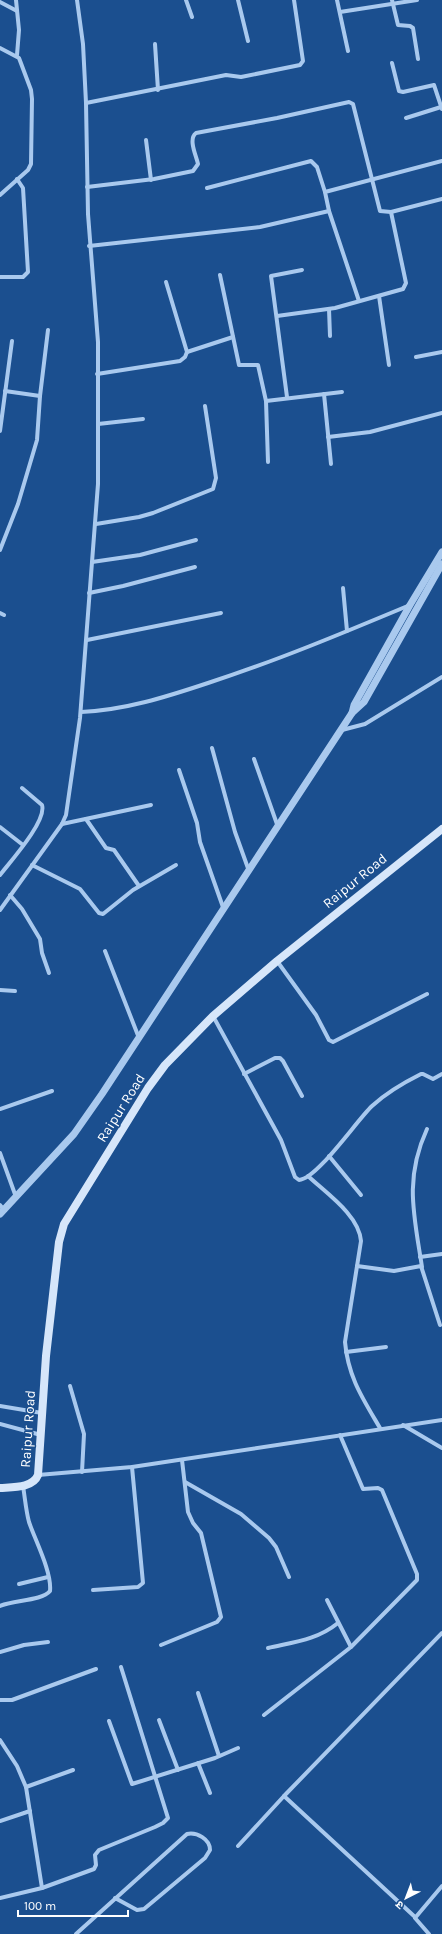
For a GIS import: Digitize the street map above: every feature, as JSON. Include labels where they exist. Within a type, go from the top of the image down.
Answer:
[{"type":"main road","name":"Raipur Road","points":[[0,1488],[34,1482],[38,1475],[51,1313],[59,1242],[64,1224],[156,1076],[213,1016],[419,845],[442,829]]},
{"type":"street","points":[[16,0],[19,30],[16,55]]},
{"type":"street","points":[[0,910],[62,824],[69,803],[81,712],[98,484],[98,342],[96,307],[89,246],[87,187],[88,132],[82,44],[77,0]]},
{"type":"street","points":[[186,0],[192,18]]},
{"type":"street","points":[[238,0],[248,41]]},
{"type":"street","points":[[86,103],[158,90],[226,75],[241,77],[302,64],[303,61],[294,0]]},
{"type":"street","points":[[337,0],[348,51]]},
{"type":"street","points":[[340,12],[393,2],[417,0]]},
{"type":"street","points":[[0,2],[17,11]]},
{"type":"street","points":[[393,2],[398,25],[410,26],[413,28],[418,59]]},
{"type":"street","points":[[155,44],[158,90]]},
{"type":"street","points":[[0,48],[16,55],[21,61],[31,90],[32,99],[31,164],[28,170],[0,194]]},
{"type":"street","points":[[392,63],[398,91],[403,92],[434,85],[442,108],[406,118]]},
{"type":"street","points":[[87,187],[151,180],[195,170],[198,164],[192,140],[193,135],[196,133],[277,118],[349,102],[353,104],[379,209],[383,212],[391,212],[442,199]]},
{"type":"street","points":[[146,140],[151,180]]},
{"type":"street","points":[[207,188],[311,161],[317,167],[329,211],[359,301]]},
{"type":"street","points":[[325,192],[372,178],[442,161]]},
{"type":"street","points":[[0,277],[23,277],[28,272],[23,188],[17,179]]},
{"type":"street","points":[[89,246],[260,227],[329,211]]},
{"type":"street","points":[[277,316],[329,309],[400,291],[406,285],[391,212]]},
{"type":"street","points":[[287,397],[277,316],[270,276],[302,270]]},
{"type":"street","points":[[220,275],[239,366],[258,366],[266,401],[268,462]]},
{"type":"street","points":[[97,374],[180,361],[185,357],[187,352],[166,282]]},
{"type":"street","points":[[379,296],[389,365]]},
{"type":"street","points":[[329,309],[330,336]]},
{"type":"street","points":[[0,550],[16,511],[32,462],[37,440],[40,396],[48,330]]},
{"type":"street","points":[[187,352],[233,337]]},
{"type":"street","points":[[0,431],[12,341]]},
{"type":"street","points":[[416,358],[442,352]]},
{"type":"street","points":[[5,391],[40,396]]},
{"type":"street","points":[[266,401],[287,397],[342,392]]},
{"type":"street","points":[[324,394],[331,464]]},
{"type":"street","points":[[96,524],[139,517],[153,513],[213,489],[216,478],[205,406]]},
{"type":"street","points":[[328,437],[370,432],[442,413]]},
{"type":"street","points":[[98,424],[144,418]]},
{"type":"street","points":[[92,562],[140,555],[196,540]]},
{"type":"street","points":[[1,1210],[16,1197],[74,1134],[140,1038],[342,730],[352,713],[354,705],[410,605],[442,552]]},
{"type":"street","points":[[352,713],[364,702],[442,564]]},
{"type":"street","points":[[89,593],[123,586],[195,566]]},
{"type":"street","points":[[344,588],[347,631]]},
{"type":"street","points":[[81,712],[113,710],[167,697],[246,670],[410,605]]},
{"type":"street","points":[[87,640],[221,613]]},
{"type":"street","points":[[342,730],[365,724],[442,677]]},
{"type":"street","points":[[212,748],[235,832],[250,871]]},
{"type":"street","points":[[254,760],[278,827]]},
{"type":"street","points":[[179,770],[197,823],[200,842],[224,910]]},
{"type":"street","points":[[0,875],[23,845],[42,814],[43,807],[22,788]]},
{"type":"street","points":[[62,824],[152,805]]},
{"type":"street","points":[[86,819],[106,848],[114,850],[139,886]]},
{"type":"street","points":[[0,827],[23,845]]},
{"type":"street","points":[[32,865],[80,889],[101,914],[107,912],[139,886],[176,865]]},
{"type":"street","points":[[10,895],[22,909],[40,939],[42,953],[49,973]]},
{"type":"street","points":[[0,906],[5,903]]},
{"type":"street","points":[[106,951],[140,1038]]},
{"type":"street","points":[[278,961],[316,1015],[329,1040],[333,1042],[427,994]]},
{"type":"street","points":[[0,990],[15,991]]},
{"type":"street","points":[[213,1016],[281,1140],[295,1177],[301,1180],[308,1176],[329,1156],[367,1111],[389,1092],[421,1074],[424,1074],[433,1080],[442,1074]]},
{"type":"street","points":[[244,1074],[271,1060],[280,1058],[302,1096]]},
{"type":"street","points":[[0,1109],[52,1091]]},
{"type":"street","points":[[427,1129],[420,1145],[413,1172],[413,1210],[422,1267],[440,1325]]},
{"type":"street","points":[[0,1153],[16,1197]]},
{"type":"street","points":[[329,1156],[361,1195]]},
{"type":"street","points":[[308,1176],[356,1224],[360,1241],[348,1315],[345,1342],[346,1352],[353,1380],[380,1428]]},
{"type":"street","points":[[420,1257],[442,1254]]},
{"type":"street","points":[[356,1266],[394,1271],[418,1266],[422,1267]]},
{"type":"street","points":[[346,1352],[386,1347]]},
{"type":"street","points":[[70,1386],[84,1434],[82,1472]]},
{"type":"street","points":[[0,1406],[42,1413]]},
{"type":"street","points":[[38,1475],[132,1467],[403,1424],[442,1420]]},
{"type":"street","points":[[0,1424],[41,1435]]},
{"type":"street","points":[[403,1424],[442,1448]]},
{"type":"street","points":[[264,1715],[351,1648],[413,1585],[417,1577],[382,1490],[378,1488],[362,1488],[340,1435]]},
{"type":"street","points":[[161,1645],[217,1622],[221,1618],[201,1533],[188,1512],[182,1460]]},
{"type":"street","points":[[93,1590],[138,1587],[143,1583],[132,1467]]},
{"type":"street","points":[[184,1482],[241,1514],[269,1538],[276,1547],[290,1577]]},
{"type":"street","points":[[0,1606],[18,1600],[45,1596],[50,1591],[48,1577],[29,1523],[23,1485]]},
{"type":"street","points":[[19,1584],[48,1577]]},
{"type":"street","points":[[327,1600],[351,1648]]},
{"type":"street","points":[[268,1648],[317,1637],[338,1623]]},
{"type":"street","points":[[238,1846],[284,1796],[442,1633]]},
{"type":"street","points":[[0,1652],[24,1645],[48,1642]]},
{"type":"street","points":[[0,1898],[42,1888],[94,1869],[96,1865],[95,1856],[99,1850],[155,1827],[166,1820],[168,1815],[121,1667]]},
{"type":"street","points":[[0,1700],[12,1700],[96,1669]]},
{"type":"street","points":[[198,1693],[219,1756]]},
{"type":"street","points":[[159,1720],[178,1770]]},
{"type":"street","points":[[109,1721],[130,1784],[198,1764],[238,1748]]},
{"type":"street","points":[[0,1740],[17,1766],[26,1787],[42,1888]]},
{"type":"street","points":[[198,1764],[210,1793]]},
{"type":"street","points":[[26,1787],[73,1770]]},
{"type":"street","points":[[284,1796],[415,1917],[416,1921],[429,1934]]},
{"type":"street","points":[[0,1821],[30,1810]]},
{"type":"street","points":[[76,1934],[115,1898],[187,1834],[198,1835],[208,1843],[210,1850],[205,1858],[144,1909],[137,1910],[115,1898]]},
{"type":"street","points":[[415,1917],[442,1886]]}]
